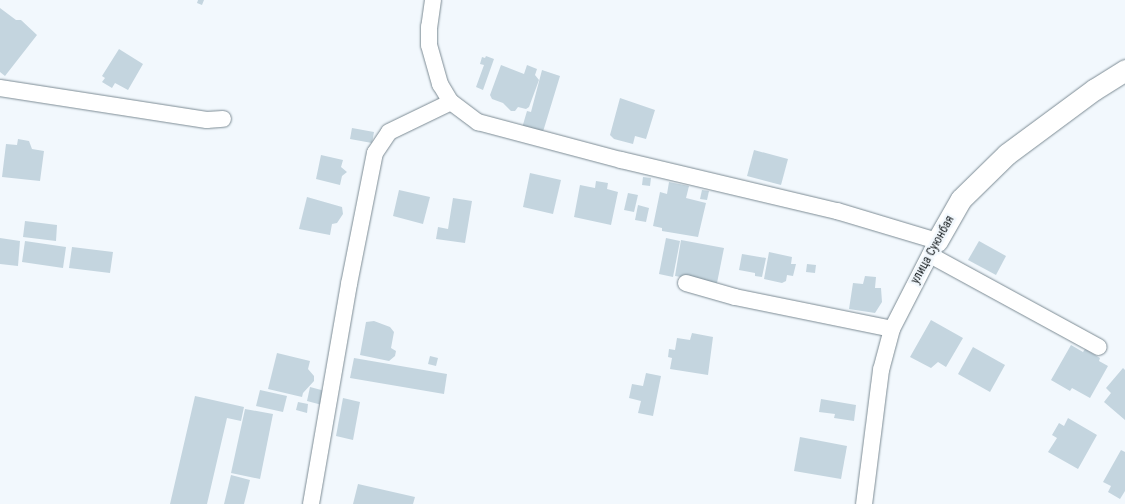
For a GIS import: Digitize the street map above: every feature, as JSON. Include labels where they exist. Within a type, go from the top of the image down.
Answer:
[{"type":"street","points":[[433,0],[429,27],[429,45],[440,84],[451,102],[478,122],[837,211],[934,248],[1099,347]]},
{"type":"street","name":"улица Суюнбая","points":[[864,504],[881,370],[892,329],[961,199],[1007,154],[1095,89],[1125,70]]},
{"type":"street","points":[[0,88],[198,118],[223,119]]},
{"type":"street","points":[[312,504],[349,284],[375,153],[389,132],[451,102]]},
{"type":"street","points":[[686,284],[735,297],[892,329]]},
{"type":"building","points":[[198,0],[204,0],[202,5],[197,3]]},
{"type":"building","points":[[0,8],[16,20],[21,20],[37,35],[5,76],[0,72]]},
{"type":"building","points":[[119,49],[143,64],[128,90],[115,83],[112,88],[102,82],[105,78],[102,76]]},
{"type":"building","points":[[486,56],[494,59],[483,90],[476,87],[484,65],[480,64],[482,57],[485,58]]},
{"type":"building","points":[[501,65],[524,74],[527,65],[537,69],[535,75],[539,80],[529,107],[526,109],[518,107],[515,111],[511,111],[503,103],[492,99],[490,95]]},
{"type":"building","points":[[542,70],[560,76],[542,135],[522,128],[527,111],[531,112]]},
{"type":"building","points":[[620,98],[655,110],[646,139],[635,136],[633,144],[614,139],[610,135]]},
{"type":"building","points":[[352,128],[374,132],[372,143],[350,139]]},
{"type":"building","points":[[18,139],[29,141],[32,149],[44,151],[40,181],[2,177],[6,144],[17,145]]},
{"type":"building","points":[[754,150],[788,159],[781,185],[747,176]]},
{"type":"building","points":[[321,155],[343,160],[341,167],[347,172],[342,176],[340,185],[316,179]]},
{"type":"building","points":[[530,173],[561,180],[553,214],[523,207]]},
{"type":"building","points":[[643,177],[651,178],[650,186],[642,185]]},
{"type":"building","points":[[596,181],[608,183],[607,189],[618,192],[611,225],[574,217],[580,185],[595,188]]},
{"type":"building","points":[[669,182],[689,186],[686,198],[706,203],[698,237],[662,231],[662,228],[653,226],[660,192],[667,194]]},
{"type":"building","points":[[399,190],[430,197],[423,224],[393,216]]},
{"type":"building","points":[[702,190],[709,191],[707,200],[700,199]]},
{"type":"building","points":[[628,193],[638,195],[634,212],[624,210]]},
{"type":"building","points":[[307,197],[342,207],[343,214],[337,223],[332,224],[330,235],[299,229]]},
{"type":"building","points":[[453,198],[472,201],[465,243],[436,239],[438,227],[448,229]]},
{"type":"building","points":[[638,205],[649,208],[646,222],[635,220]]},
{"type":"building","points":[[25,221],[57,225],[56,241],[23,237]]},
{"type":"building","points":[[0,238],[20,241],[18,266],[0,264]]},
{"type":"building","points":[[666,238],[680,241],[673,277],[659,274]]},
{"type":"building","points":[[681,240],[724,248],[717,283],[675,276]]},
{"type":"building","points":[[25,241],[66,247],[63,268],[22,262]]},
{"type":"building","points":[[979,241],[1006,256],[996,275],[968,260]]},
{"type":"building","points":[[72,247],[113,252],[110,273],[69,268]]},
{"type":"building","points":[[769,252],[792,257],[791,264],[796,264],[793,276],[787,275],[786,281],[782,283],[764,279]]},
{"type":"building","points":[[742,254],[766,258],[762,277],[755,276],[755,273],[739,270]]},
{"type":"building","points":[[807,264],[816,265],[815,273],[806,272]]},
{"type":"building","points":[[865,276],[876,277],[875,288],[881,288],[882,302],[875,313],[849,309],[853,283],[863,284]]},
{"type":"building","points":[[931,320],[963,338],[946,367],[938,362],[931,368],[910,357]]},
{"type":"building","points":[[374,321],[390,327],[394,332],[391,348],[396,351],[395,356],[389,361],[360,355],[366,322]]},
{"type":"building","points":[[692,333],[713,337],[708,375],[670,369],[672,358],[668,357],[669,349],[675,350],[677,338],[690,340]]},
{"type":"building","points":[[1071,345],[1083,352],[1085,349],[1100,358],[1099,361],[1108,366],[1090,398],[1072,388],[1070,391],[1051,380]]},
{"type":"building","points":[[973,347],[1005,365],[990,392],[958,374]]},
{"type":"building","points":[[277,353],[310,361],[308,369],[314,376],[314,381],[303,393],[302,397],[268,389]]},
{"type":"building","points":[[430,356],[438,358],[436,366],[428,364]]},
{"type":"building","points":[[354,358],[447,374],[444,394],[350,378]]},
{"type":"building","points":[[1123,368],[1125,370],[1125,420],[1104,402],[1111,393],[1106,388]]},
{"type":"building","points":[[646,373],[661,376],[653,416],[638,413],[641,401],[629,398],[632,384],[643,386]]},
{"type":"building","points":[[310,387],[325,391],[322,405],[307,401]]},
{"type":"building","points":[[260,390],[287,396],[283,412],[256,406]]},
{"type":"building","points":[[195,396],[244,407],[241,421],[227,418],[207,504],[170,504]]},
{"type":"building","points":[[343,398],[360,402],[353,440],[336,436]]},
{"type":"building","points":[[821,399],[856,405],[854,421],[834,418],[835,414],[819,412]]},
{"type":"building","points":[[298,402],[308,404],[307,413],[296,410]]},
{"type":"building","points":[[245,409],[273,414],[260,479],[231,473]]},
{"type":"building","points":[[1068,418],[1097,435],[1078,469],[1048,452],[1057,438],[1052,435],[1059,423],[1064,426]]},
{"type":"building","points":[[800,437],[847,446],[841,479],[794,471]]},
{"type":"building","points":[[1121,450],[1125,452],[1125,491],[1120,499],[1108,492],[1111,486],[1103,482]]},
{"type":"building","points":[[231,475],[250,480],[244,504],[224,504]]},
{"type":"building","points":[[358,484],[415,497],[413,504],[353,504]]}]
